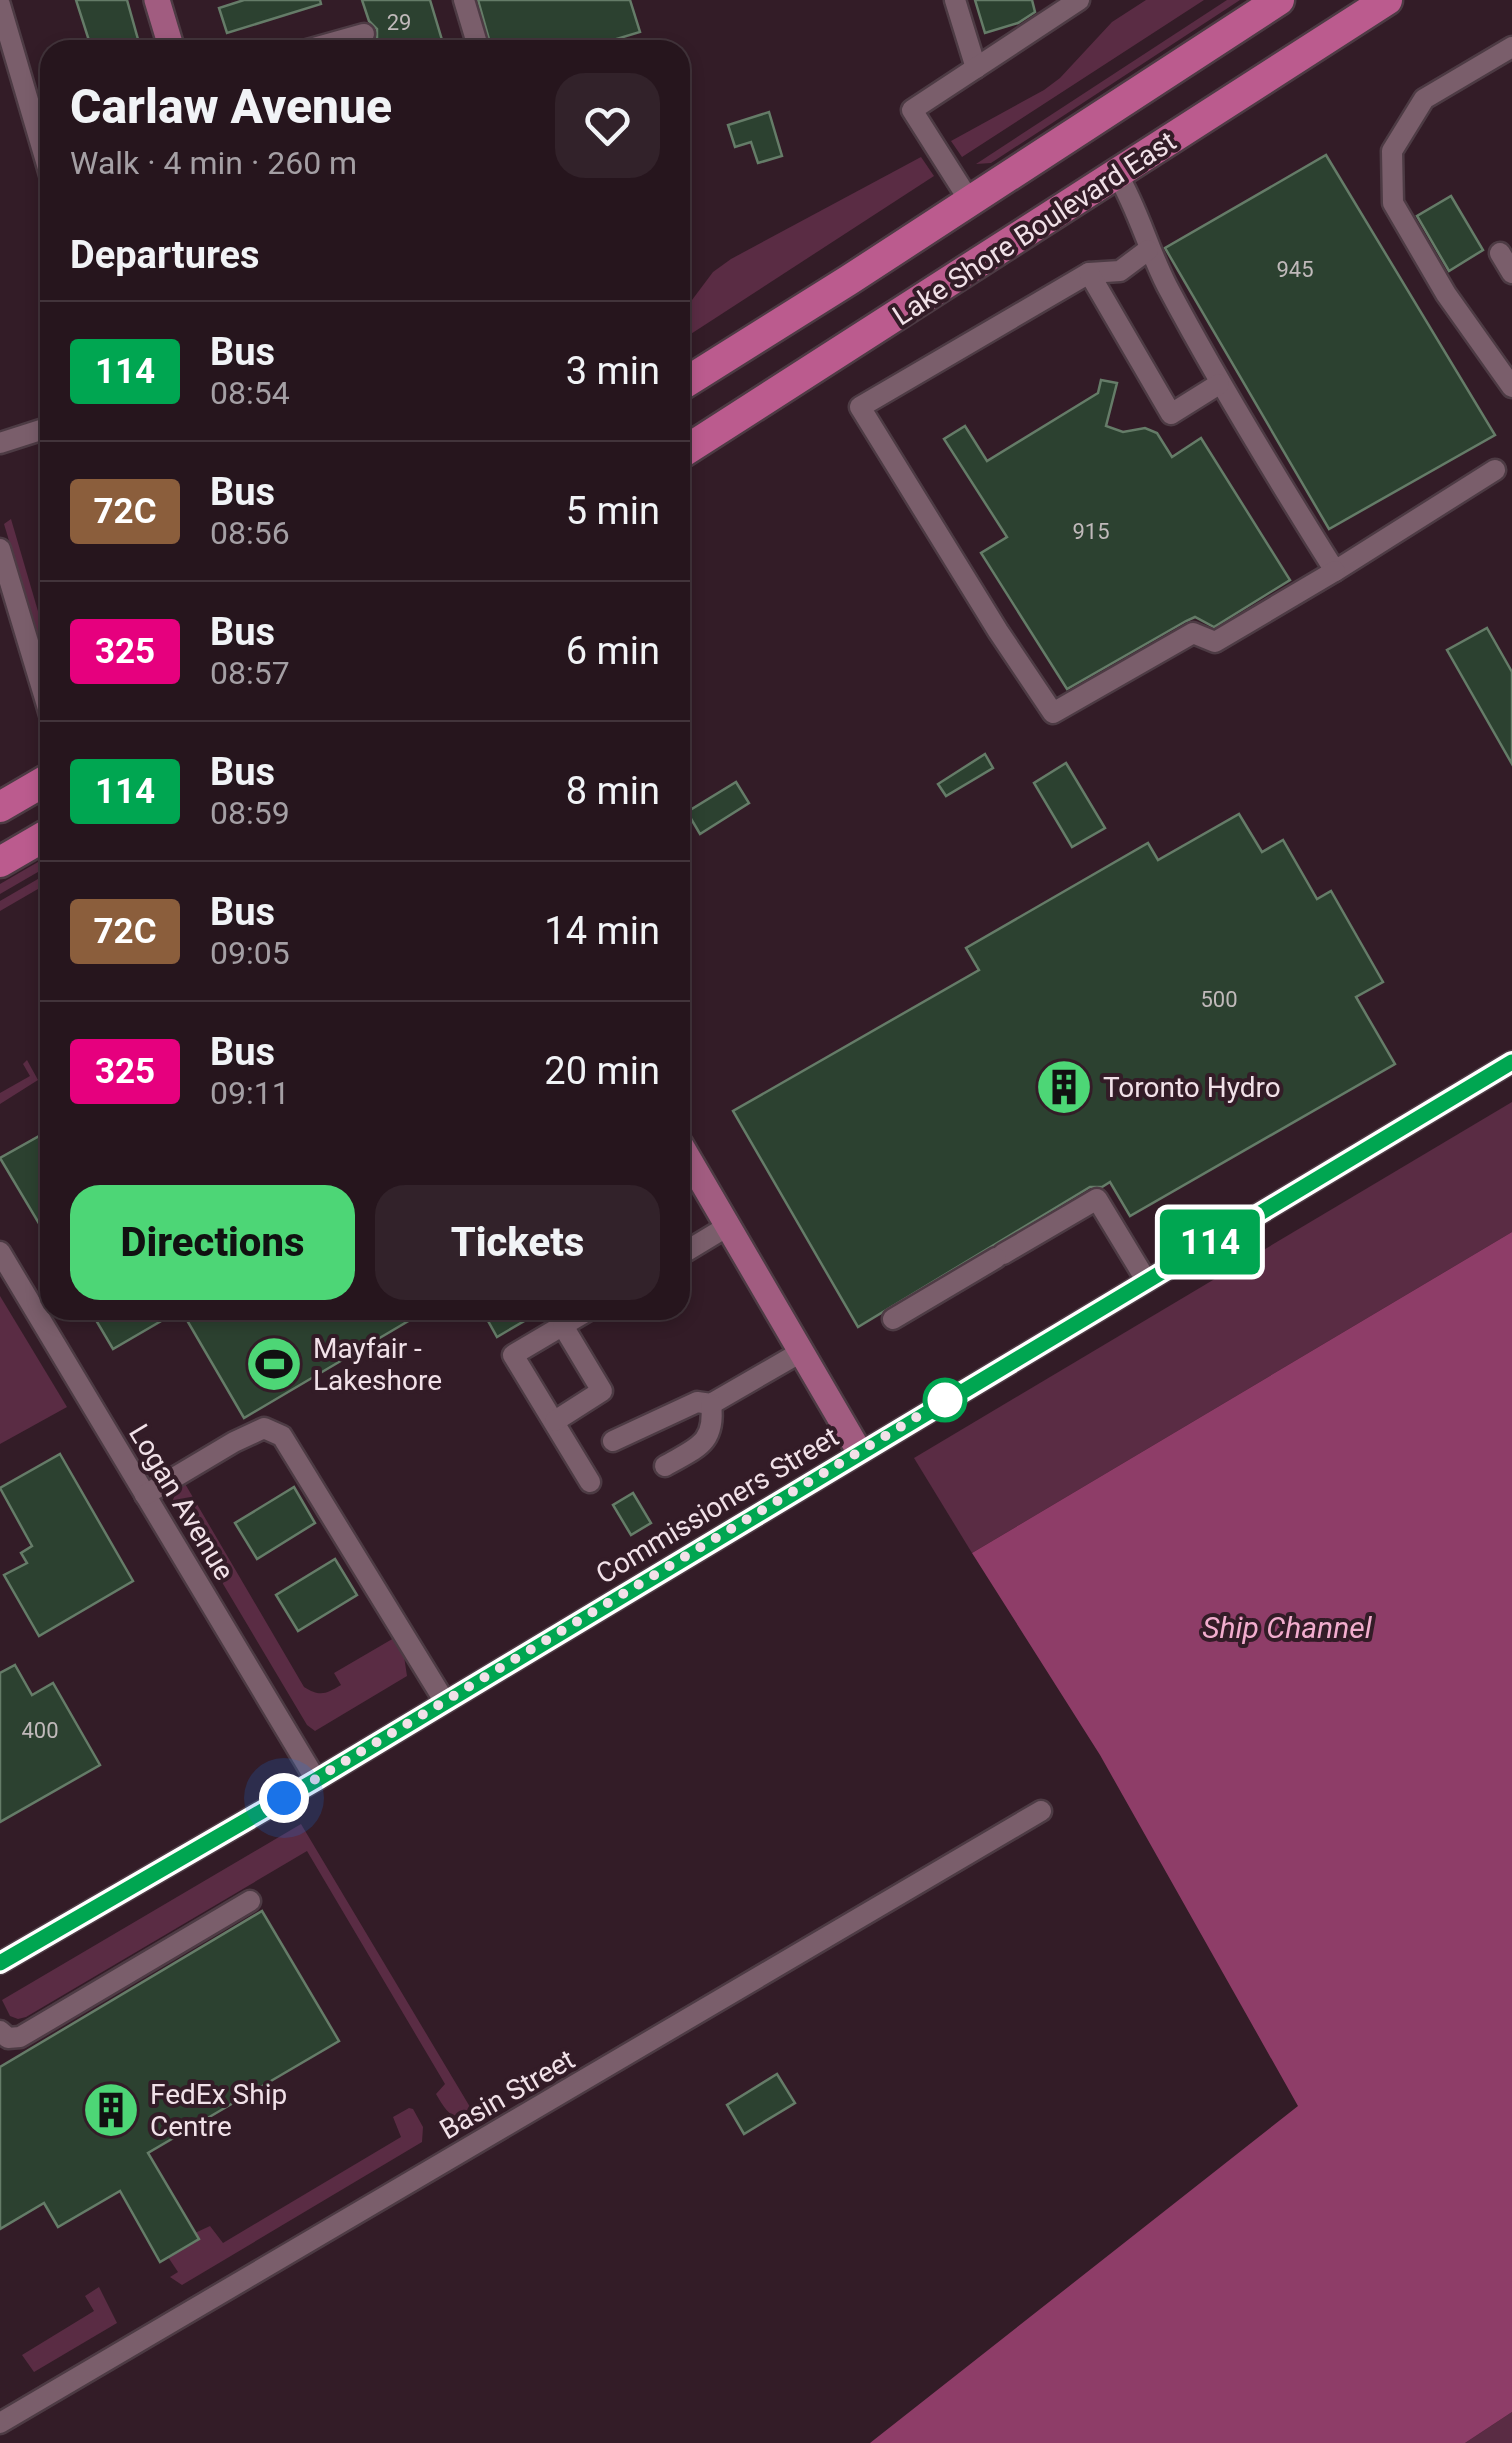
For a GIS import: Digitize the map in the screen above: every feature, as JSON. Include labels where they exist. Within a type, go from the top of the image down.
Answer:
[{"type":"highway","name":"Lake Shore Boulevard East","points":[[690,380],[1279,0]]},
{"type":"highway","name":"Lake Shore Boulevard East","points":[[690,448],[1387,0]]},
{"type":"highway","points":[[0,808],[40,784]]},
{"type":"highway","points":[[0,862],[40,840]]},
{"type":"main road","points":[[157,0],[169,40]]},
{"type":"main road","points":[[690,1161],[859,1451]]},
{"type":"street","points":[[464,0],[477,40]]},
{"type":"street","points":[[954,0],[976,68]]},
{"type":"street","points":[[969,200],[912,110],[1079,0]]},
{"type":"street","points":[[0,5],[40,141]]},
{"type":"street","points":[[343,40],[364,34]]},
{"type":"street","points":[[1512,47],[1424,99],[1392,151],[1393,203],[1446,294],[1512,387]]},
{"type":"street","points":[[1117,174],[1131,197],[1148,250],[1219,384],[1334,571]]},
{"type":"street","points":[[1148,250],[1120,271],[1089,273],[860,407],[1052,713],[1193,633],[1215,642],[1495,470]]},
{"type":"street","points":[[1500,253],[1512,273]]},
{"type":"street","points":[[1089,273],[1171,414],[1219,384]]},
{"type":"street","points":[[0,443],[40,430]]},
{"type":"street","points":[[0,548],[40,682]]},
{"type":"street","name":"Commissioners Street","points":[[0,1963],[316,1780],[1512,1062]]},
{"type":"street","points":[[892,1319],[1095,1195],[1146,1280]]},
{"type":"street","points":[[690,1249],[728,1226]]},
{"type":"street","name":"Logan Avenue","points":[[0,1252],[40,1319]]},
{"type":"street","name":"Logan Avenue","points":[[41,1320],[316,1780]]},
{"type":"street","points":[[574,1320],[514,1355],[590,1482]]},
{"type":"street","points":[[555,1421],[602,1392],[564,1326]]},
{"type":"street","points":[[613,1441],[697,1402],[711,1404],[801,1352]]},
{"type":"street","points":[[666,1466],[704,1444],[712,1430],[711,1404]]},
{"type":"street","points":[[145,1494],[264,1428],[282,1436],[444,1702]]},
{"type":"street","name":"Basin Street","points":[[0,2423],[1041,1812]]},
{"type":"street","points":[[0,2031],[8,2038],[20,2037],[250,1901]]},
{"type":"shaded area","points":[[1146,0],[1204,0],[962,157],[951,141],[1044,90],[1112,22]]},
{"type":"shaded area","points":[[1227,0],[1240,0],[991,163],[976,164]]},
{"type":"shaded area","points":[[921,157],[934,176],[690,335],[690,303],[713,272]]},
{"type":"shaded area","points":[[11,519],[40,618],[40,638],[38,637],[4,524]]},
{"type":"shaded area","points":[[40,861],[40,871],[0,894],[0,884]]},
{"type":"shaded area","points":[[40,878],[40,888],[0,911],[0,901]]},
{"type":"shaded area","points":[[27,1060],[38,1080],[0,1104],[0,1093],[30,1076],[23,1064]]},
{"type":"shaded area","points":[[1512,1102],[1512,1232],[972,1553],[914,1458]]},
{"type":"shaded area","points":[[0,1296],[67,1407],[0,1444]]},
{"type":"shaded area","points":[[184,1482],[304,1687],[319,1693],[336,1688],[341,1685],[334,1673],[394,1638],[404,1656],[407,1676],[315,1731],[307,1725],[173,1500]]},
{"type":"shaded area","points":[[301,1824],[473,2112],[455,2116],[436,2094],[445,2084],[307,1851],[26,2017],[10,2016],[2,2000]]},
{"type":"shaded area","points":[[409,2108],[423,2127],[422,2142],[182,2285],[170,2277],[178,2272],[168,2257],[195,2233],[210,2226],[223,2243],[401,2137],[393,2117]]},
{"type":"shaded area","points":[[99,2287],[117,2323],[34,2372],[22,2355],[94,2311],[85,2296]]},
{"type":"shaded area","points":[[1512,2412],[1512,2443],[1465,2443]]},
{"type":"water","name":"Ship Channel","points":[[1512,1232],[1512,2412],[1465,2443],[870,2443],[1298,2106],[1100,1755],[972,1553]]},
{"type":"building","points":[[76,0],[127,0],[138,40],[89,40]]},
{"type":"building","points":[[244,0],[320,0],[321,4],[227,33],[219,8]]},
{"type":"building","points":[[362,0],[430,0],[442,40],[377,40],[377,29],[369,21]]},
{"type":"building","points":[[478,0],[630,0],[640,32],[613,40],[489,40]]},
{"type":"building","points":[[975,0],[1032,0],[1035,12],[1018,23],[985,33]]},
{"type":"building","points":[[769,112],[782,156],[758,163],[751,142],[735,147],[728,125]]},
{"type":"building","points":[[1326,155],[1495,435],[1329,529],[1165,248]]},
{"type":"building","points":[[1451,196],[1483,250],[1449,271],[1417,216]]},
{"type":"building","points":[[1101,380],[1117,383],[1106,426],[1123,432],[1145,428],[1157,433],[1172,457],[1201,438],[1290,580],[1214,627],[1195,617],[1067,689],[981,553],[1007,537],[944,439],[965,426],[987,461],[1098,393]]},
{"type":"building","points":[[1487,628],[1512,672],[1512,764],[1447,650]]},
{"type":"building","points":[[985,754],[993,768],[946,796],[938,784]]},
{"type":"building","points":[[1066,763],[1105,828],[1072,847],[1034,783]]},
{"type":"building","points":[[736,782],[749,803],[700,834],[690,810]]},
{"type":"building","name":"Toronto Hydro","points":[[1239,814],[1262,852],[1283,840],[1317,899],[1331,891],[1383,982],[1356,997],[1395,1064],[1130,1216],[1110,1182],[1090,1187],[858,1327],[733,1111],[979,970],[966,948],[1148,843],[1158,860]]},
{"type":"building","points":[[40,1136],[40,1225],[0,1158]]},
{"type":"building","points":[[96,1320],[163,1320],[113,1349]]},
{"type":"building","name":"Mayfair - Lakeshore","points":[[187,1320],[410,1320],[244,1418]]},
{"type":"building","points":[[488,1320],[526,1320],[497,1337]]},
{"type":"building","points":[[60,1454],[133,1581],[39,1636],[4,1575],[27,1563],[21,1553],[32,1546],[0,1488]]},
{"type":"building","points":[[294,1487],[315,1523],[257,1559],[235,1523]]},
{"type":"building","points":[[633,1493],[651,1523],[631,1535],[613,1505]]},
{"type":"building","points":[[335,1559],[357,1595],[298,1631],[276,1595]]},
{"type":"building","points":[[15,1665],[32,1695],[53,1683],[100,1765],[0,1822],[0,1673]]},
{"type":"building","name":"FedEx Ship Centre","points":[[262,1911],[339,2041],[148,2153],[199,2239],[160,2262],[120,2191],[58,2227],[44,2203],[0,2229],[0,2067]]},
{"type":"building","points":[[777,2074],[795,2103],[744,2134],[727,2105]]},
{"type":"bus line","name":"114","points":[[0,1963],[316,1780],[1512,1062]]},
{"type":"place","name":"Toronto Hydro","points":[[1064,1087]]},
{"type":"place","name":"Mayfair - Lakeshore","points":[[274,1364]]},
{"type":"place","name":"FedEx Ship Centre","points":[[111,2110]]},
{"type":"route","points":[[284,1798],[950,1397],[945,1400]]}]
